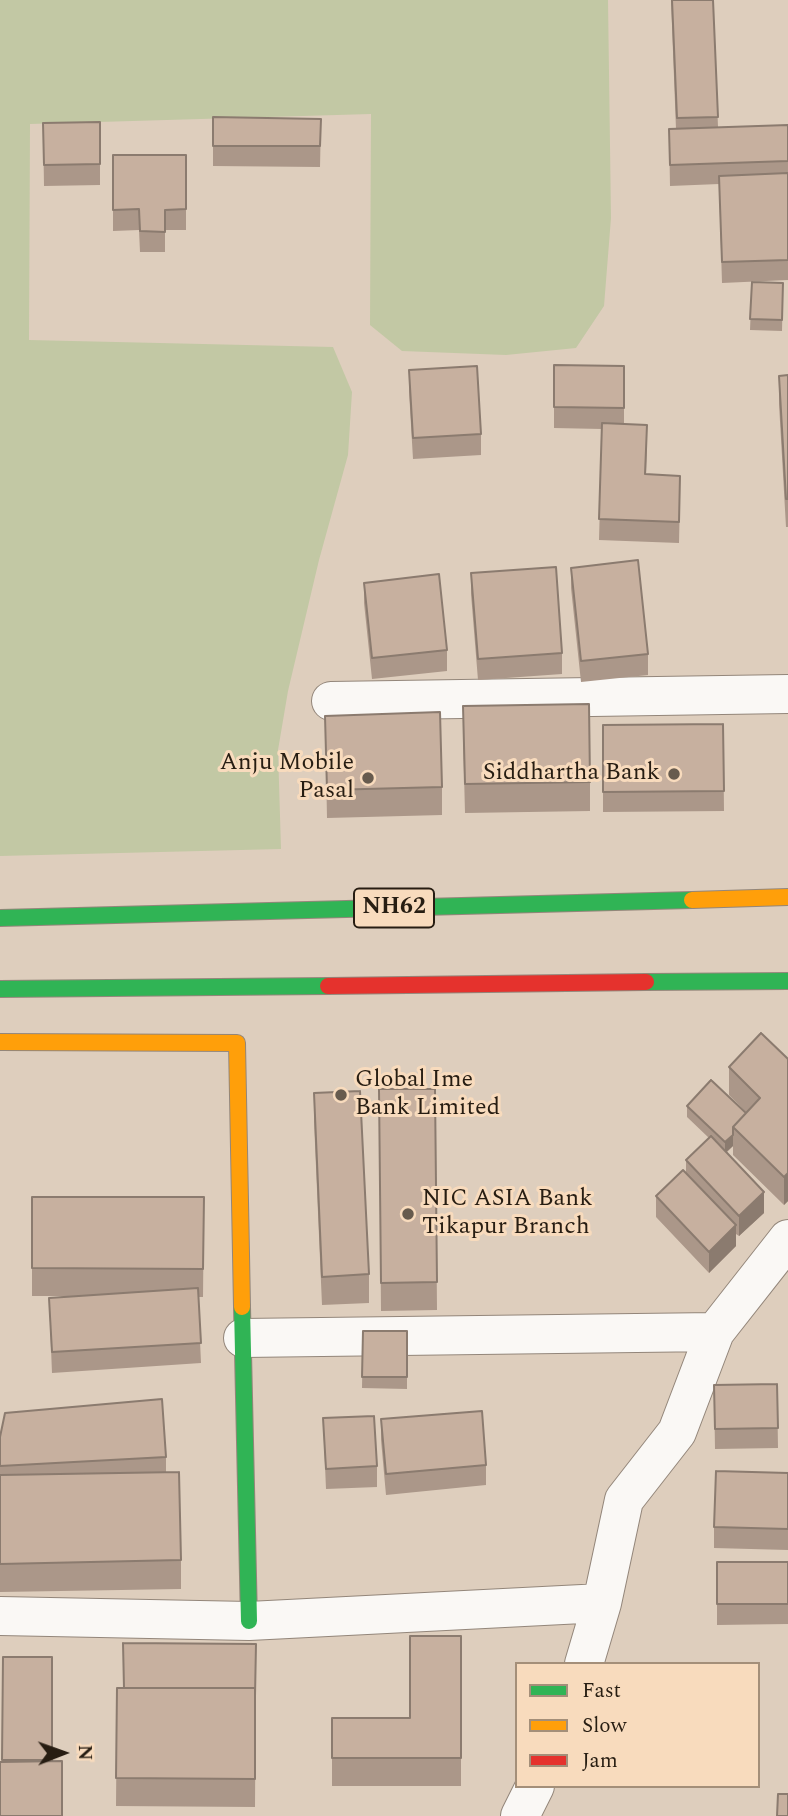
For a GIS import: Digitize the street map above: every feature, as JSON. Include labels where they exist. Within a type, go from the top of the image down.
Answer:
[{"type":"main road","name":"NH62","points":[[0,918],[788,897]]},
{"type":"main road","points":[[0,989],[788,981]]},
{"type":"main road","points":[[0,1042],[237,1043],[249,1621]]},
{"type":"street","points":[[331,701],[788,694]]},
{"type":"street","points":[[585,1662],[602,1603],[624,1500],[677,1432],[715,1332],[788,1239]]},
{"type":"street","points":[[243,1338],[715,1332]]},
{"type":"street","points":[[0,1616],[249,1621],[602,1603]]},
{"type":"street","points":[[520,1816],[534,1788]]},
{"type":"green space","points":[[0,0],[608,0],[611,218],[604,306],[576,348],[506,355],[402,351],[370,325],[371,114],[30,124],[29,340],[333,347],[352,392],[348,455],[319,560],[288,691],[278,750],[281,849],[0,856]]},
{"type":"building","points":[[672,0],[713,0],[718,117],[677,118]]},
{"type":"building","points":[[213,117],[321,119],[320,146],[213,146]]},
{"type":"building","points":[[100,122],[100,164],[44,165],[43,123]]},
{"type":"building","points":[[788,125],[788,161],[670,165],[669,129]]},
{"type":"building","points":[[113,155],[186,155],[186,209],[165,210],[165,232],[140,231],[139,209],[113,210]]},
{"type":"building","points":[[788,173],[788,260],[722,262],[719,176]]},
{"type":"building","points":[[752,282],[783,283],[782,320],[750,319]]},
{"type":"building","points":[[554,365],[624,366],[624,408],[554,407]]},
{"type":"building","points":[[477,366],[481,434],[413,438],[409,370]]},
{"type":"building","points":[[788,375],[788,499],[786,499],[779,376]]},
{"type":"building","points":[[602,423],[647,425],[645,474],[680,476],[679,522],[599,519]]},
{"type":"building","points":[[638,560],[648,654],[581,661],[571,568]]},
{"type":"building","points":[[556,567],[562,653],[478,659],[471,573]]},
{"type":"building","points":[[439,574],[447,650],[372,658],[364,583]]},
{"type":"building","points":[[589,704],[590,782],[465,784],[463,706]]},
{"type":"building","points":[[440,712],[442,787],[327,790],[325,716]]},
{"type":"building","points":[[723,724],[724,791],[603,792],[603,725]]},
{"type":"building","points":[[761,1033],[788,1059],[788,1173],[784,1177],[733,1127],[760,1098],[729,1067]]},
{"type":"building","points":[[711,1080],[746,1113],[733,1127],[733,1135],[725,1142],[687,1106]]},
{"type":"building","name":"NIC ASIA Bank Tikapur Branch","points":[[379,1089],[435,1089],[437,1282],[381,1283]]},
{"type":"building","points":[[360,1091],[369,1274],[322,1277],[314,1093]]},
{"type":"building","points":[[711,1136],[764,1192],[739,1216],[686,1160]]},
{"type":"building","points":[[683,1170],[736,1225],[709,1252],[656,1196]]},
{"type":"building","points":[[32,1197],[204,1197],[203,1269],[32,1268]]},
{"type":"building","points":[[198,1288],[201,1343],[52,1352],[49,1298]]},
{"type":"building","points":[[363,1331],[407,1331],[407,1377],[362,1377]]},
{"type":"building","points":[[777,1384],[778,1428],[715,1429],[714,1385]]},
{"type":"building","points":[[162,1399],[166,1457],[0,1466],[0,1437],[5,1413]]},
{"type":"building","points":[[482,1411],[486,1465],[386,1474],[381,1419]]},
{"type":"building","points":[[374,1416],[377,1466],[326,1469],[323,1418]]},
{"type":"building","points":[[716,1471],[788,1473],[788,1529],[714,1527]]},
{"type":"building","points":[[179,1472],[181,1560],[0,1564],[0,1475]]},
{"type":"building","points":[[717,1562],[788,1562],[788,1604],[717,1604]]},
{"type":"building","points":[[410,1636],[461,1636],[461,1758],[332,1758],[332,1718],[410,1718]]},
{"type":"building","points":[[123,1643],[256,1644],[255,1696],[255,1688],[124,1688]]},
{"type":"building","points":[[3,1657],[52,1657],[52,1760],[2,1760]]},
{"type":"building","points":[[117,1688],[255,1688],[255,1779],[116,1778]]},
{"type":"building","points":[[62,1761],[62,1816],[0,1816],[0,1762]]},
{"type":"building","points":[[778,1794],[788,1794],[788,1816],[777,1816]]},
{"type":"traffic: fast","points":[[0,918],[692,900]]},
{"type":"traffic: fast","points":[[646,982],[788,981]]},
{"type":"traffic: fast","points":[[0,989],[328,986]]},
{"type":"traffic: fast","points":[[242,1307],[249,1621]]},
{"type":"traffic: slow","points":[[692,900],[788,897]]},
{"type":"traffic: slow","points":[[0,1042],[237,1043],[242,1307]]},
{"type":"traffic: jam","points":[[328,986],[646,982]]},
{"type":"place","name":"Siddhartha Bank","points":[[674,774]]},
{"type":"place","name":"Anju Mobile Pasal","points":[[368,778]]},
{"type":"place","name":"Global Ime Bank Limited","points":[[341,1095]]},
{"type":"place","name":"NIC ASIA Bank Tikapur Branch","points":[[408,1214]]}]
